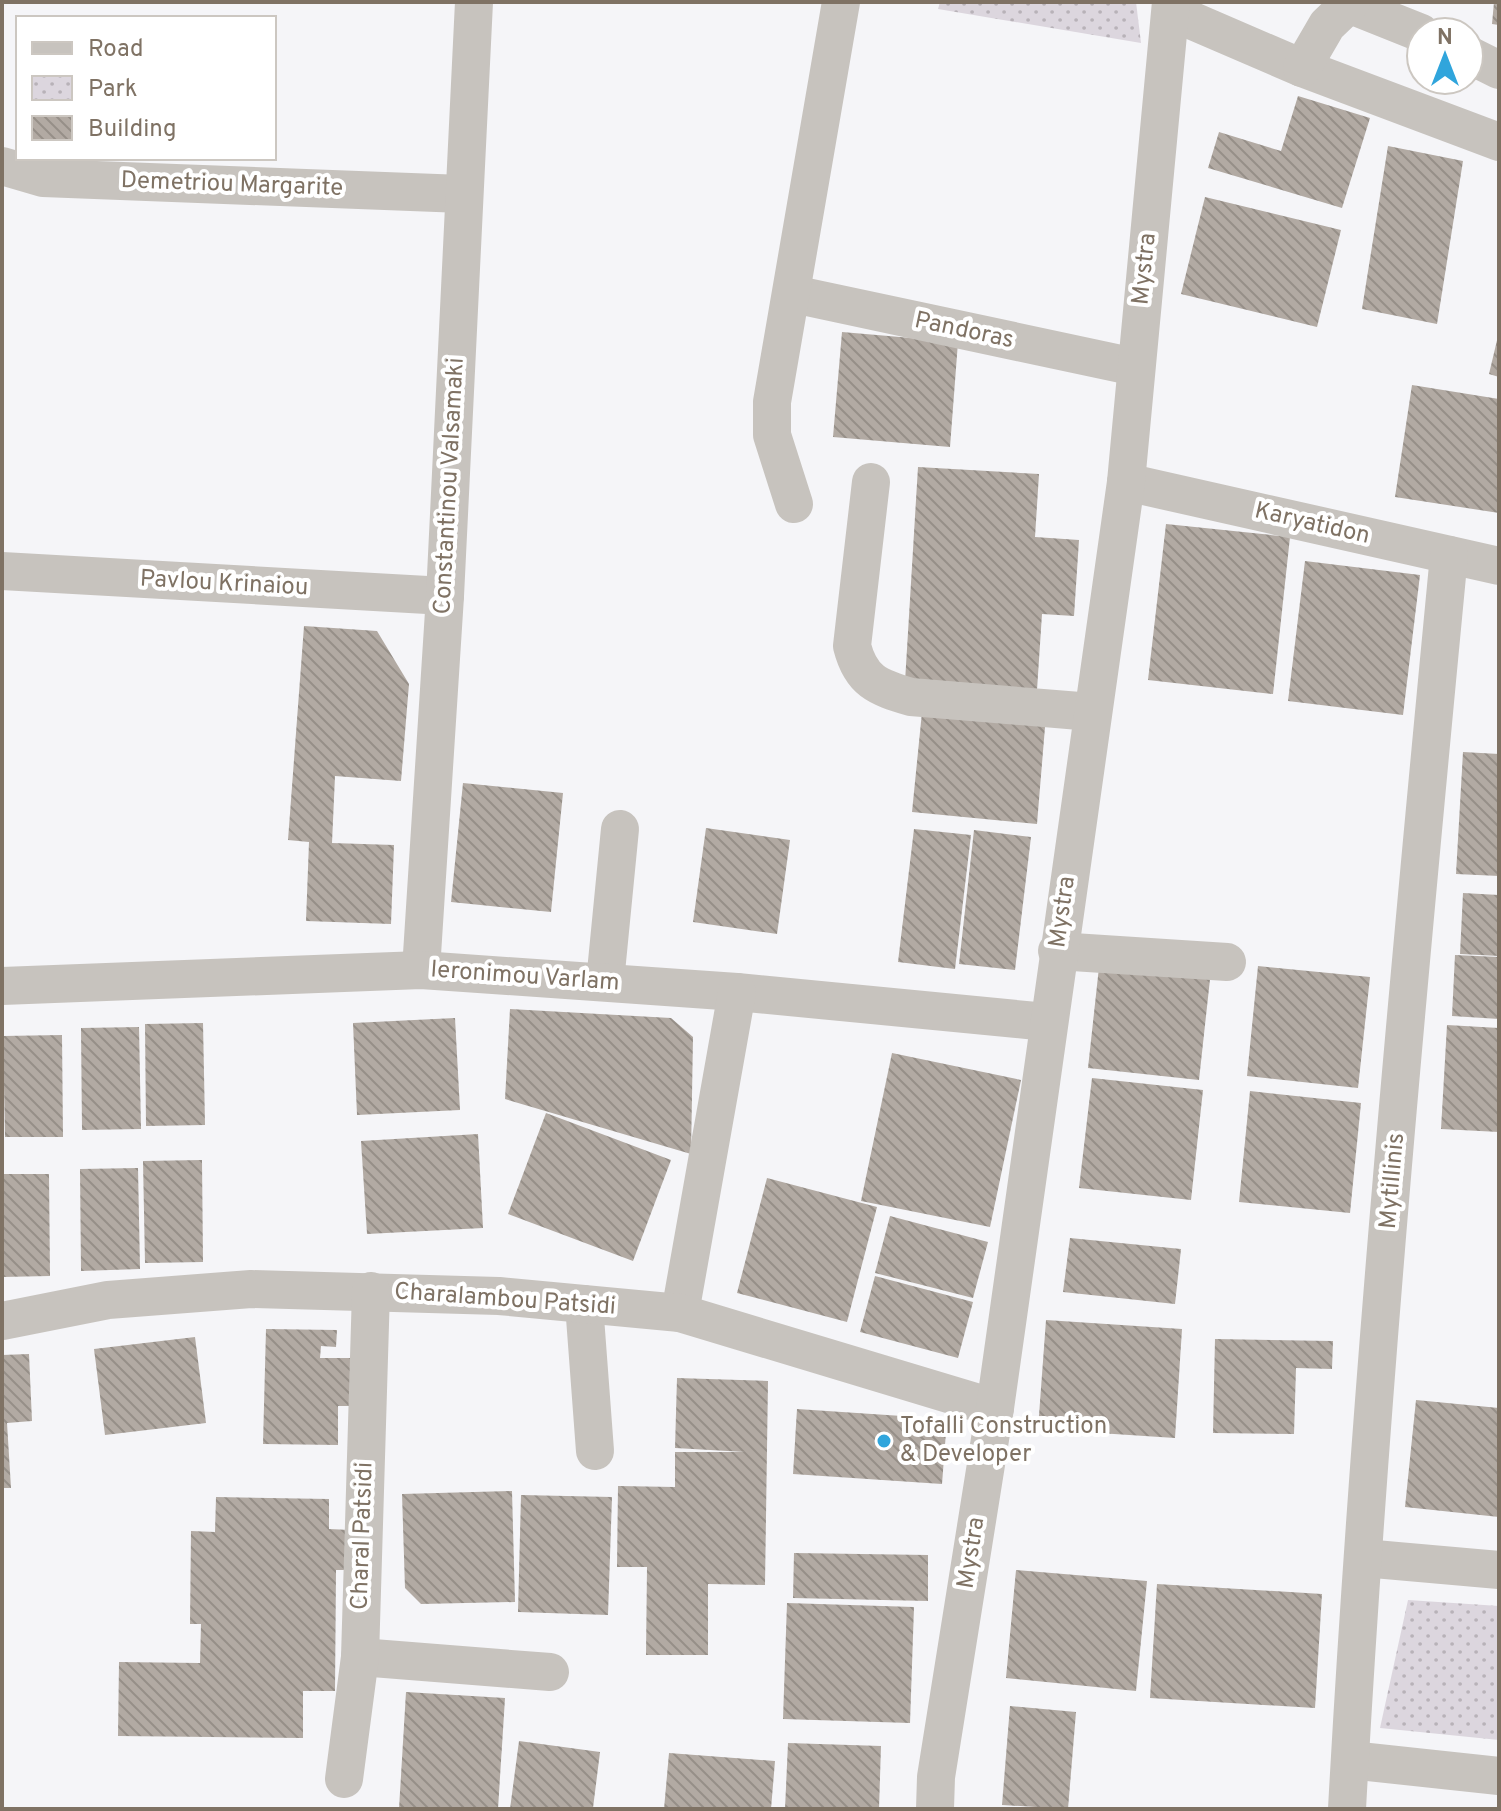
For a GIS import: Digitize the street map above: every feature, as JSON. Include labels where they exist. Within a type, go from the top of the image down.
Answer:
[{"type":"street","name":"Constantinou Valsamaki","points":[[421,970],[445,596],[474,2]]},
{"type":"street","points":[[794,504],[772,435],[772,402],[841,2]]},
{"type":"street","points":[[1302,68],[1327,25],[1351,4],[1405,26]]},
{"type":"street","name":"Mystra","points":[[935,1809],[936,1777],[995,1408],[1057,951],[1126,482],[1172,7],[1302,68],[1499,142]]},
{"type":"street","name":"Demetriou Margarite","points":[[2,166],[43,178],[463,194]]},
{"type":"street","name":"Pandoras","points":[[793,294],[1135,367]]},
{"type":"street","points":[[871,482],[852,646],[858,670],[884,689],[911,697],[1092,712]]},
{"type":"street","name":"Karyatidon","points":[[1126,482],[1499,566]]},
{"type":"street","name":"Mytillinis","points":[[1347,1809],[1363,1558],[1420,855],[1449,555]]},
{"type":"street","name":"Pavlou Krinaiou","points":[[2,571],[445,596]]},
{"type":"street","points":[[605,982],[620,829]]},
{"type":"street","points":[[1057,951],[1227,962]]},
{"type":"street","name":"Ieronimou Varlam","points":[[2,986],[421,970],[737,992],[1047,1022]]},
{"type":"street","points":[[680,1313],[737,992]]},
{"type":"street","name":"Charalambou Patsidi","points":[[2,1321],[108,1300],[251,1289],[499,1296],[680,1313],[995,1408]]},
{"type":"street","name":"Charal Patsidi","points":[[344,1779],[360,1657],[371,1291]]},
{"type":"street","points":[[584,1304],[595,1451]]},
{"type":"street","points":[[1363,1558],[1499,1570]]},
{"type":"street","points":[[360,1657],[550,1672]]},
{"type":"street","points":[[1350,1760],[1499,1776]]},
{"type":"green space","points":[[940,2],[1136,2],[1141,43],[938,9]]},
{"type":"green space","points":[[1408,1600],[1499,1606],[1499,1740],[1380,1728]]},
{"type":"building","points":[[1494,2],[1499,2],[1499,25],[1492,24]]},
{"type":"building","points":[[1298,96],[1370,118],[1342,208],[1208,168],[1219,132],[1281,151]]},
{"type":"building","points":[[1388,146],[1463,161],[1437,324],[1362,309]]},
{"type":"building","points":[[1205,197],[1341,230],[1317,327],[1181,294]]},
{"type":"building","points":[[842,332],[958,342],[950,447],[833,437]]},
{"type":"building","points":[[1499,336],[1499,377],[1489,374]]},
{"type":"building","points":[[1412,385],[1499,399],[1499,513],[1395,497]]},
{"type":"building","points":[[918,467],[1039,474],[1035,537],[1079,540],[1074,616],[1042,614],[1037,690],[905,682]]},
{"type":"building","points":[[1166,524],[1290,537],[1273,694],[1148,680]]},
{"type":"building","points":[[1305,561],[1420,575],[1403,715],[1288,701]]},
{"type":"building","points":[[304,626],[377,631],[409,684],[401,781],[335,776],[332,843],[394,845],[391,924],[306,921],[309,842],[288,840]]},
{"type":"building","points":[[923,702],[1046,715],[1037,824],[912,812]]},
{"type":"building","points":[[1463,752],[1499,754],[1499,876],[1456,874]]},
{"type":"building","points":[[463,783],[563,793],[551,912],[451,902]]},
{"type":"building","points":[[706,828],[790,840],[777,934],[693,922]]},
{"type":"building","points":[[914,829],[971,835],[955,969],[898,962]]},
{"type":"building","points":[[974,830],[1031,837],[1015,970],[959,964]]},
{"type":"building","points":[[1463,893],[1499,895],[1499,956],[1460,954]]},
{"type":"building","points":[[1455,955],[1499,957],[1499,1019],[1452,1016]]},
{"type":"building","points":[[1100,958],[1211,970],[1199,1080],[1088,1068]]},
{"type":"building","points":[[1258,966],[1370,977],[1358,1088],[1247,1076]]},
{"type":"building","points":[[510,1009],[671,1018],[693,1037],[691,1154],[505,1099]]},
{"type":"building","points":[[455,1018],[460,1110],[357,1115],[353,1023]]},
{"type":"building","points":[[203,1023],[205,1125],[146,1126],[145,1024]]},
{"type":"building","points":[[1447,1025],[1499,1028],[1499,1132],[1441,1129]]},
{"type":"building","points":[[139,1027],[141,1129],[82,1130],[81,1028]]},
{"type":"building","points":[[62,1035],[63,1137],[5,1137],[3,1036]]},
{"type":"building","points":[[892,1053],[1021,1080],[990,1227],[861,1201]]},
{"type":"building","points":[[1092,1078],[1203,1090],[1191,1200],[1079,1188]]},
{"type":"building","points":[[1250,1091],[1361,1103],[1350,1213],[1239,1202]]},
{"type":"building","points":[[546,1113],[671,1160],[633,1261],[508,1214]]},
{"type":"building","points":[[478,1134],[483,1228],[367,1234],[361,1141]]},
{"type":"building","points":[[202,1160],[203,1262],[145,1263],[143,1161]]},
{"type":"building","points":[[138,1168],[140,1269],[81,1271],[80,1169]]},
{"type":"building","points":[[2,1174],[49,1174],[50,1276],[2,1277]]},
{"type":"building","points":[[767,1178],[877,1207],[847,1322],[737,1293]]},
{"type":"building","points":[[890,1216],[988,1242],[973,1298],[875,1273]]},
{"type":"building","points":[[1070,1238],[1181,1249],[1175,1304],[1063,1292]]},
{"type":"building","points":[[875,1276],[973,1302],[958,1358],[860,1332]]},
{"type":"building","points":[[1046,1320],[1182,1329],[1175,1438],[1038,1429]]},
{"type":"building","points":[[266,1329],[337,1330],[336,1347],[321,1346],[320,1358],[355,1358],[354,1406],[338,1406],[338,1445],[263,1444]]},
{"type":"building","points":[[195,1337],[206,1423],[105,1435],[94,1349]]},
{"type":"building","points":[[1215,1339],[1333,1341],[1332,1369],[1296,1368],[1294,1434],[1213,1433]]},
{"type":"building","points":[[29,1354],[32,1421],[7,1423],[11,1488],[2,1488],[2,1355]]},
{"type":"building","points":[[677,1378],[768,1381],[765,1585],[708,1584],[708,1655],[646,1655],[647,1567],[617,1567],[618,1486],[675,1487],[675,1452],[745,1452],[675,1448]]},
{"type":"building","points":[[1416,1400],[1499,1408],[1499,1517],[1405,1507]]},
{"type":"building","points":[[797,1409],[947,1419],[942,1484],[793,1474]]},
{"type":"building","points":[[512,1491],[515,1602],[421,1604],[405,1588],[402,1494]]},
{"type":"building","points":[[521,1495],[612,1497],[608,1615],[518,1612]]},
{"type":"building","points":[[216,1497],[329,1499],[329,1529],[350,1530],[349,1570],[336,1570],[335,1691],[303,1691],[303,1738],[118,1736],[119,1662],[200,1663],[201,1624],[190,1624],[191,1531],[215,1532]]},
{"type":"building","points":[[794,1553],[928,1555],[928,1601],[793,1598]]},
{"type":"building","points":[[1016,1570],[1147,1581],[1136,1691],[1006,1678]]},
{"type":"building","points":[[1157,1584],[1322,1594],[1315,1708],[1150,1698]]},
{"type":"building","points":[[787,1603],[914,1607],[910,1723],[783,1719]]},
{"type":"building","points":[[406,1692],[505,1698],[498,1809],[399,1809]]},
{"type":"building","points":[[1010,1706],[1076,1712],[1068,1809],[1002,1805]]},
{"type":"building","points":[[519,1741],[600,1752],[593,1808],[510,1809]]},
{"type":"building","points":[[788,1743],[881,1746],[879,1809],[785,1809]]},
{"type":"building","points":[[669,1753],[775,1761],[771,1809],[664,1809]]},
{"type":"place","name":"Tofalli Construction & Developer","points":[[884,1441]]}]
